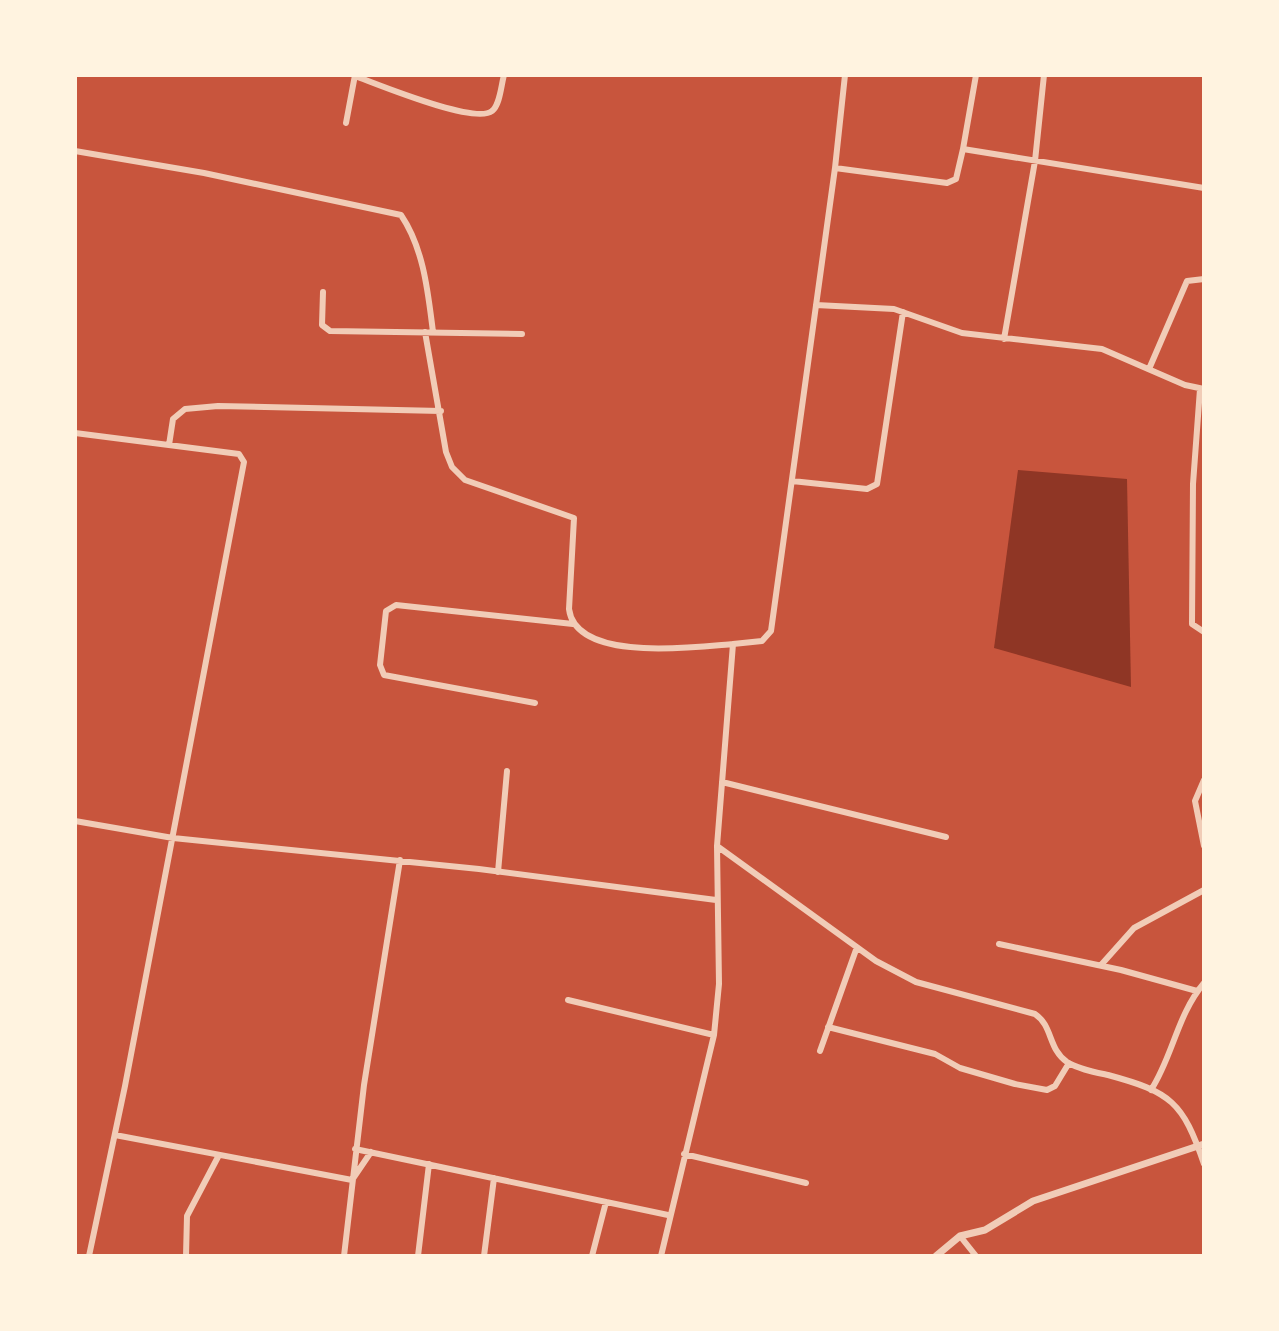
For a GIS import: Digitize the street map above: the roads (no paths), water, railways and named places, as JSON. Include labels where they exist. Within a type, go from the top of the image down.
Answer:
[{"type":"street","points":[[346,122],[355,76],[429,102],[477,115],[491,113],[496,107],[504,75]]},
{"type":"street","points":[[535,703],[384,675],[380,665],[386,611],[396,606],[573,624],[607,643],[665,650],[762,641],[771,631],[835,168],[845,75]]},
{"type":"street","points":[[835,168],[947,183],[956,178],[976,75]]},
{"type":"street","points":[[1004,339],[1035,161],[1044,75]]},
{"type":"street","points":[[963,149],[1204,188]]},
{"type":"street","points":[[75,151],[204,173],[401,215],[418,252],[427,281],[429,332],[448,460],[465,480],[574,518],[569,609],[573,624]]},
{"type":"street","points":[[1149,369],[1187,281],[1204,279]]},
{"type":"street","points":[[323,292],[324,329],[522,334]]},
{"type":"street","points":[[816,305],[903,312],[962,333],[1102,349],[1202,389],[1193,484],[1192,624],[1204,632]]},
{"type":"street","points":[[792,481],[867,489],[877,484],[903,312]]},
{"type":"street","points":[[169,445],[173,419],[185,409],[218,406],[441,411]]},
{"type":"street","points":[[75,433],[239,454],[244,461],[173,838],[89,1256]]},
{"type":"street","points":[[661,1256],[668,1215],[715,1035],[719,984],[717,846],[733,643]]},
{"type":"street","points":[[498,872],[507,771]]},
{"type":"street","points":[[1204,780],[1195,801],[1204,845]]},
{"type":"street","points":[[722,782],[946,837]]},
{"type":"street","points":[[75,821],[173,838],[400,860],[716,900]]},
{"type":"street","points":[[717,846],[857,947],[915,982],[1035,1014],[1047,1026],[1057,1054],[1069,1063],[1152,1090],[1173,1101],[1185,1115],[1201,1145],[1204,1164]]},
{"type":"street","points":[[344,1256],[355,1149],[400,860]]},
{"type":"street","points":[[1101,965],[1134,928],[1204,890]]},
{"type":"street","points":[[999,944],[1101,965],[1197,991]]},
{"type":"street","points":[[820,1051],[857,947]]},
{"type":"street","points":[[1152,1090],[1162,1074],[1184,1012],[1204,982]]},
{"type":"street","points":[[568,1000],[715,1035]]},
{"type":"street","points":[[828,1027],[934,1054],[960,1068],[1038,1089],[1055,1086],[1069,1063]]},
{"type":"street","points":[[115,1135],[352,1180]]},
{"type":"street","points":[[936,1256],[960,1236],[985,1230],[1033,1201],[1201,1145]]},
{"type":"street","points":[[355,1149],[668,1215]]},
{"type":"street","points":[[352,1180],[371,1152]]},
{"type":"street","points":[[684,1154],[806,1184]]},
{"type":"street","points":[[187,1256],[187,1216],[219,1155]]},
{"type":"street","points":[[418,1256],[429,1164]]},
{"type":"street","points":[[484,1256],[494,1178]]},
{"type":"street","points":[[592,1256],[606,1202]]},
{"type":"street","points":[[960,1236],[976,1256]]}]
